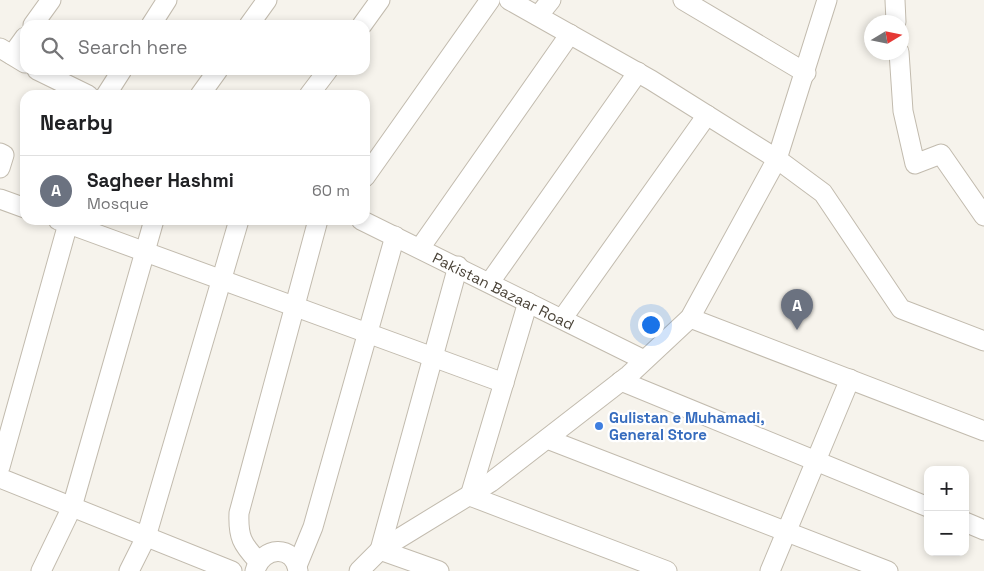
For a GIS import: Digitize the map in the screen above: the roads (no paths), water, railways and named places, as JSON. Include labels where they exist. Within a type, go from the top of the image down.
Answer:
[{"type":"street","points":[[38,20],[52,0]]},
{"type":"street","points":[[154,20],[167,0]]},
{"type":"street","points":[[253,20],[267,0]]},
{"type":"street","points":[[366,20],[380,0]]},
{"type":"street","points":[[370,169],[490,0]]},
{"type":"street","points":[[509,0],[638,72],[777,159],[823,193],[901,309],[984,341]]},
{"type":"street","points":[[538,16],[551,0]]},
{"type":"street","points":[[682,0],[806,73]]},
{"type":"street","points":[[359,571],[380,550],[492,482],[621,381],[690,318],[777,159],[828,0]]},
{"type":"street","points":[[895,0],[896,15]]},
{"type":"street","points":[[420,248],[570,34]]},
{"type":"street","points":[[12,56],[20,44]]},
{"type":"street","points":[[900,60],[903,112],[915,164],[941,154],[984,216]]},
{"type":"street","points":[[490,282],[638,72]]},
{"type":"street","points":[[48,75],[78,90]]},
{"type":"street","points":[[109,90],[119,75]]},
{"type":"street","points":[[204,90],[214,75]]},
{"type":"street","points":[[313,90],[324,75]]},
{"type":"street","points":[[562,319],[707,115]]},
{"type":"street","points":[[0,153],[4,155],[0,168]]},
{"type":"street","points":[[0,199],[20,206]]},
{"type":"street","name":"Pakistan Bazaar Road","points":[[370,224],[458,266],[644,360]]},
{"type":"street","points":[[0,467],[64,225]]},
{"type":"street","points":[[75,225],[504,382]]},
{"type":"street","points":[[41,571],[72,507],[153,225]]},
{"type":"street","points":[[129,571],[146,536],[238,225]]},
{"type":"street","points":[[298,568],[292,557],[284,552],[274,551],[265,554],[256,566],[238,532],[239,513],[317,225]]},
{"type":"street","points":[[298,568],[313,527],[395,236]]},
{"type":"street","points":[[380,550],[458,266]]},
{"type":"street","points":[[470,496],[528,302]]},
{"type":"street","points":[[690,318],[984,430]]},
{"type":"street","points":[[770,571],[850,379]]},
{"type":"street","points":[[621,381],[924,505]]},
{"type":"street","points":[[546,439],[888,571]]},
{"type":"street","points":[[0,478],[146,536],[209,567],[232,571]]},
{"type":"street","points":[[470,496],[667,571]]},
{"type":"street","points":[[969,524],[984,530]]},
{"type":"street","points":[[380,550],[439,571]]},
{"type":"place","name":"Sagheer Hashmi","points":[[797,330]]},
{"type":"place","name":"Gulistan e Muhamadi, General Store","points":[[599,426]]}]
